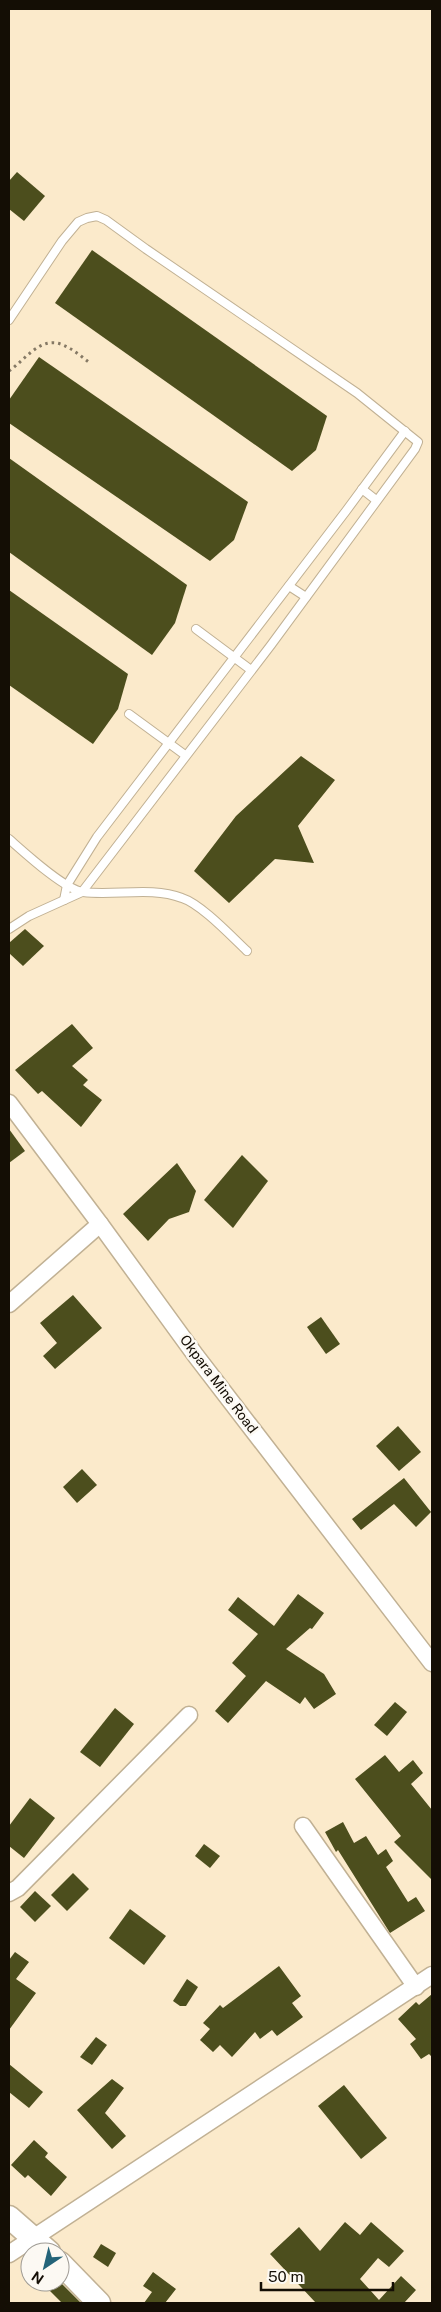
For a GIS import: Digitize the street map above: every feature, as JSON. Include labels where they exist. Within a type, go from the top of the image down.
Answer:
[{"type":"main road","points":[[9,2217],[38,2242]]},
{"type":"main road","points":[[70,2274],[99,2303]]},
{"type":"street","name":"Okpara Mine Road","points":[[9,1103],[196,1356],[432,1663]]},
{"type":"street","points":[[9,1304],[100,1224]]},
{"type":"street","points":[[9,1893],[18,1888],[189,1714]]},
{"type":"street","points":[[304,1826],[416,1987]]},
{"type":"street","points":[[45,2242],[432,1975]]},
{"type":"lane","points":[[9,320],[62,240],[78,222],[97,216],[106,220],[357,393],[418,440],[418,446],[376,500],[306,597],[82,892],[29,916],[9,929]]},
{"type":"lane","points":[[64,900],[67,885],[97,837],[289,586],[404,431]]},
{"type":"lane","points":[[362,489],[376,500]]},
{"type":"lane","points":[[289,586],[306,597]]},
{"type":"lane","points":[[196,629],[251,670]]},
{"type":"lane","points":[[129,714],[185,755]]},
{"type":"lane","points":[[9,839],[67,885],[82,892],[158,893],[182,898],[194,904],[247,951]]},
{"type":"path","points":[[9,371],[44,343],[55,342],[64,345],[90,362]]},
{"type":"building","points":[[17,172],[45,196],[24,221],[9,209],[9,181]]},
{"type":"building","points":[[92,250],[327,416],[316,450],[292,471],[55,303]]},
{"type":"building","points":[[39,357],[248,502],[234,540],[210,561],[9,423],[9,400]]},
{"type":"building","points":[[9,458],[187,585],[175,623],[152,655],[9,552]]},
{"type":"building","points":[[9,590],[128,674],[118,709],[93,744],[9,685]]},
{"type":"building","points":[[301,756],[335,780],[298,826],[314,863],[275,859],[229,903],[194,871],[236,816]]},
{"type":"building","points":[[25,929],[44,946],[23,966],[9,953],[9,943]]},
{"type":"building","points":[[72,1024],[93,1048],[72,1066],[88,1080],[83,1085],[102,1100],[81,1127],[42,1091],[38,1094],[15,1070]]},
{"type":"building","points":[[9,1129],[25,1151],[9,1163]]},
{"type":"building","points":[[242,1155],[268,1181],[233,1228],[204,1200]]},
{"type":"building","points":[[177,1163],[196,1191],[189,1212],[169,1219],[148,1241],[123,1214]]},
{"type":"building","points":[[73,1295],[102,1328],[55,1369],[43,1356],[57,1343],[40,1323]]},
{"type":"building","points":[[321,1317],[340,1344],[326,1354],[307,1327]]},
{"type":"building","points":[[398,1426],[421,1452],[399,1471],[376,1446]]},
{"type":"building","points":[[82,1469],[97,1485],[77,1503],[63,1487]]},
{"type":"building","points":[[404,1478],[431,1512],[416,1527],[394,1504],[361,1530],[352,1519]]},
{"type":"building","points":[[298,1594],[324,1613],[312,1629],[310,1628],[286,1649],[324,1674],[336,1694],[314,1709],[305,1697],[300,1704],[266,1681],[228,1723],[215,1711],[246,1676],[232,1663],[258,1634],[228,1610],[238,1597],[274,1626]]},
{"type":"building","points":[[395,1702],[407,1712],[387,1736],[374,1725]]},
{"type":"building","points":[[115,1708],[134,1724],[100,1767],[80,1752]]},
{"type":"building","points":[[385,1755],[399,1772],[413,1760],[423,1773],[411,1784],[432,1810],[432,1880],[394,1842],[401,1836],[355,1779]]},
{"type":"building","points":[[30,1798],[55,1818],[24,1858],[9,1846],[9,1826]]},
{"type":"building","points":[[343,1822],[354,1843],[366,1836],[378,1855],[386,1849],[393,1861],[386,1867],[408,1902],[416,1897],[425,1911],[390,1933],[338,1850],[336,1852],[325,1832]]},
{"type":"building","points":[[204,1844],[220,1856],[210,1868],[195,1856]]},
{"type":"building","points":[[73,1873],[89,1889],[67,1911],[51,1895]]},
{"type":"building","points":[[35,1891],[51,1906],[35,1922],[20,1907]]},
{"type":"building","points":[[130,1909],[166,1936],[144,1965],[109,1938]]},
{"type":"building","points":[[15,1952],[29,1962],[16,1979],[36,1993],[9,2030],[9,1960]]},
{"type":"building","points":[[279,1966],[301,1996],[292,2003],[303,2017],[277,2036],[272,2030],[260,2039],[255,2032],[232,2057],[220,2045],[213,2052],[200,2040],[210,2029],[203,2023],[220,2005],[223,2008]]},
{"type":"building","points":[[187,1979],[198,1987],[186,2006],[180,2006],[173,2001]]},
{"type":"building","points":[[432,1994],[432,2057],[429,2054],[421,2059],[410,2044],[416,2039],[398,2019],[416,2002],[419,2005]]},
{"type":"building","points":[[96,2037],[107,2045],[92,2065],[80,2057]]},
{"type":"building","points":[[9,2064],[43,2092],[29,2108],[9,2092]]},
{"type":"building","points":[[112,2079],[124,2088],[105,2113],[126,2136],[112,2149],[77,2110]]},
{"type":"building","points":[[344,2085],[387,2138],[361,2159],[318,2106]]},
{"type":"building","points":[[34,2140],[48,2153],[45,2157],[67,2177],[51,2196],[28,2175],[25,2178],[11,2165]]},
{"type":"building","points":[[345,2222],[360,2235],[371,2222],[404,2251],[389,2267],[378,2258],[360,2279],[379,2300],[401,2276],[416,2290],[404,2303],[316,2303],[270,2254],[299,2227],[320,2251]]},
{"type":"building","points":[[101,2244],[116,2253],[108,2267],[93,2257]]},
{"type":"building","points":[[153,2272],[176,2289],[165,2303],[144,2303],[152,2292],[143,2286]]},
{"type":"building","points":[[51,2292],[70,2292],[81,2303],[62,2303]]}]
